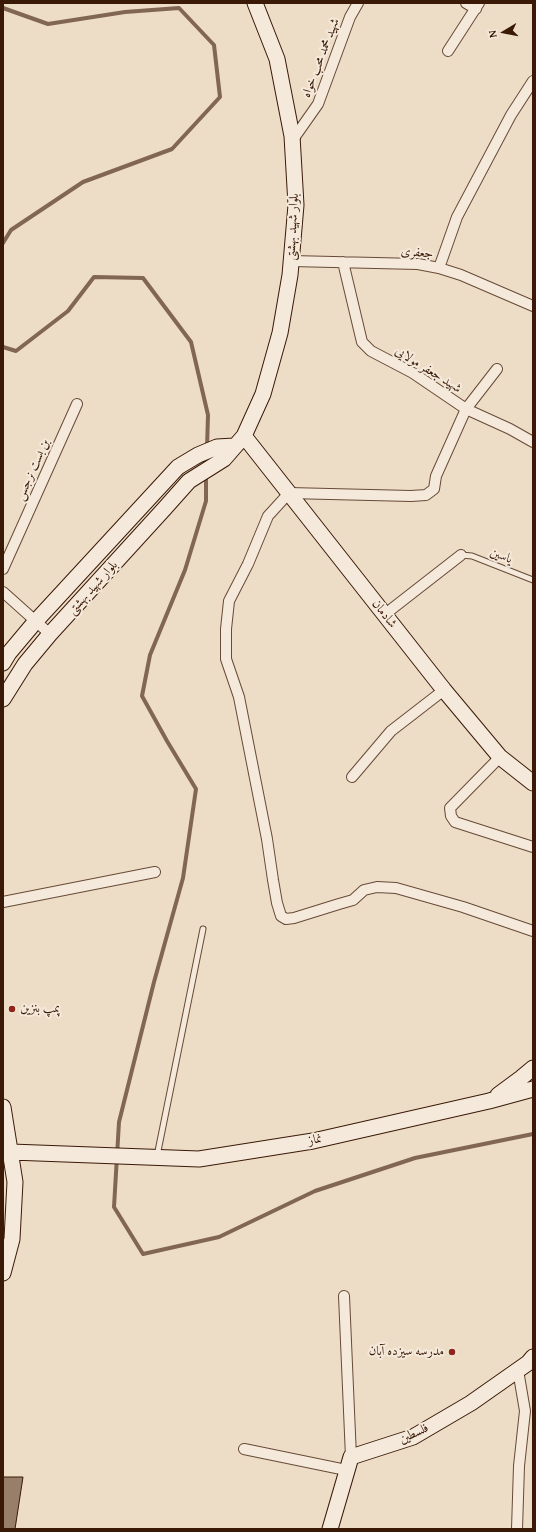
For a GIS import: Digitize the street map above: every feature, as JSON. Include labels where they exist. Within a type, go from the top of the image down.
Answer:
[{"type":"street","name":"بلوار شهید بهشتی","points":[[3,699],[25,664],[50,634],[166,508],[188,481],[221,453],[239,441],[263,394],[280,333],[290,275],[296,205],[292,141],[277,59],[255,3]]},
{"type":"street","name":"شهید محمد محب خواه","points":[[292,141],[318,104],[350,17],[358,3]]},
{"type":"street","points":[[448,51],[478,6],[466,3]]},
{"type":"street","points":[[439,268],[457,217],[511,115],[533,81]]},
{"type":"street","name":"جعفری","points":[[291,261],[418,264],[439,268],[461,275],[533,306]]},
{"type":"street","name":"شهید جعفر مولایی","points":[[344,262],[362,342],[371,351],[414,373],[466,409],[510,429],[533,442]]},
{"type":"street","points":[[497,369],[466,409],[436,476],[434,488],[426,495],[411,496],[289,493],[268,516],[248,564],[229,601],[226,629],[226,659],[239,697],[267,839],[272,880],[281,916],[286,919],[294,918],[353,900],[364,890],[377,887],[396,888],[463,907],[533,931]]},
{"type":"street","name":"بن بست نرجس","points":[[3,569],[77,404]]},
{"type":"street","name":"شادمان","points":[[239,441],[289,493],[384,615],[500,757],[533,783]]},
{"type":"street","name":"بلوار شهید بهشتی","points":[[3,663],[9,653],[35,622],[178,467],[198,456],[221,453]]},
{"type":"street","points":[[384,615],[461,555]]},
{"type":"street","points":[[3,592],[50,634]]},
{"type":"street","points":[[352,777],[391,731],[444,690]]},
{"type":"street","points":[[500,757],[450,808],[451,816],[454,822],[533,847]]},
{"type":"street","points":[[3,902],[155,872]]},
{"type":"street","points":[[489,1102],[533,1068]]},
{"type":"street","name":"نماز","points":[[11,1152],[199,1158],[314,1141],[489,1102],[533,1089]]},
{"type":"street","points":[[3,1106],[15,1182],[12,1240],[3,1273]]},
{"type":"street","points":[[330,1529],[349,1463],[344,1296]]},
{"type":"street","name":"فلسطین","points":[[349,1463],[413,1437],[471,1403],[528,1363],[533,1357]]},
{"type":"street","points":[[517,1529],[519,1466],[525,1411],[518,1370]]},
{"type":"street","points":[[244,1449],[349,1463]]},
{"type":"lane","name":"یاسین","points":[[461,555],[472,556],[533,580]]},
{"type":"lane","points":[[156,1157],[203,930]]},
{"type":"building","points":[[3,1477],[23,1477],[15,1529],[3,1529]]},
{"type":"waterway","points":[[3,8],[48,24],[125,12],[179,8],[214,45],[220,97],[172,149],[83,182],[11,230],[3,243]]},
{"type":"waterway","points":[[3,347],[16,351],[68,311],[94,277],[143,278],[191,342],[208,415],[207,448]]},
{"type":"waterway","points":[[206,475],[206,501],[185,570],[150,655],[142,696],[196,789],[183,878],[154,982],[119,1122],[114,1207],[143,1254],[219,1237],[315,1191],[415,1158],[533,1134]]},
{"type":"place","name":"پمپ بنزین","points":[[12,1009]]},
{"type":"place","name":"مدرسه سیزده آبان","points":[[452,1352]]}]
